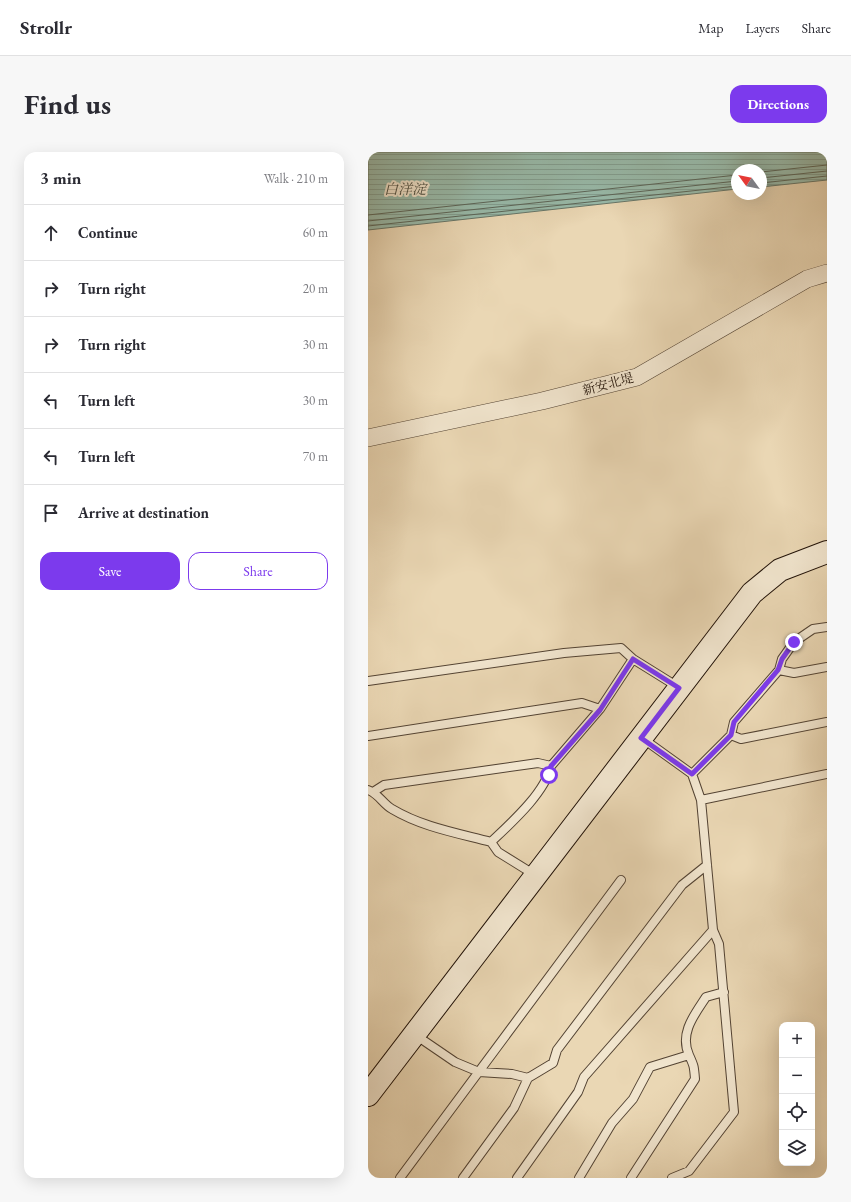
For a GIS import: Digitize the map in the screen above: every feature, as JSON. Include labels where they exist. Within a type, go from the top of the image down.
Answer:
[{"type":"street","name":"新安北堤","points":[[368,438],[542,401],[637,377],[807,279],[827,273]]},
{"type":"street","points":[[368,1095],[752,592],[780,570],[827,552]]},
{"type":"lane","points":[[692,774],[731,735],[734,722],[778,670],[782,659],[794,642],[813,629],[827,626]]},
{"type":"lane","points":[[368,681],[564,653],[621,648],[633,659],[679,688]]},
{"type":"lane","points":[[491,842],[523,812],[549,775],[551,766],[600,710],[633,659]]},
{"type":"lane","points":[[778,670],[794,673],[827,667]]},
{"type":"lane","points":[[368,736],[582,703],[600,710]]},
{"type":"lane","points":[[731,735],[741,739],[827,722]]},
{"type":"lane","points":[[641,738],[692,774],[701,800],[713,930],[719,944],[734,1112],[690,1171],[672,1178]]},
{"type":"lane","points":[[536,875],[498,852],[491,842],[428,826],[390,808],[371,791],[384,785],[538,763],[551,766]]},
{"type":"lane","points":[[701,800],[827,774]]},
{"type":"lane","points":[[463,1178],[514,1108],[528,1078],[553,1063],[557,1050],[682,885],[707,865]]},
{"type":"lane","points":[[400,1178],[621,880]]},
{"type":"lane","points":[[517,1178],[578,1092],[584,1077],[713,930]]},
{"type":"lane","points":[[631,1178],[695,1079],[694,1062],[689,1055],[685,1039],[689,1022],[706,997],[724,992]]},
{"type":"lane","points":[[414,1034],[455,1062],[479,1072],[512,1074],[528,1078]]},
{"type":"lane","points":[[578,1178],[612,1123],[633,1099],[650,1067],[689,1055]]},
{"type":"water","name":"白洋淀","points":[[368,152],[827,152],[827,180],[767,186],[767,164],[731,164],[731,190],[368,230]]},
{"type":"route","points":[[549,775],[551,766],[600,710],[633,659],[679,688],[641,738],[692,774],[731,735],[734,722],[778,670],[782,659],[794,642]]}]
